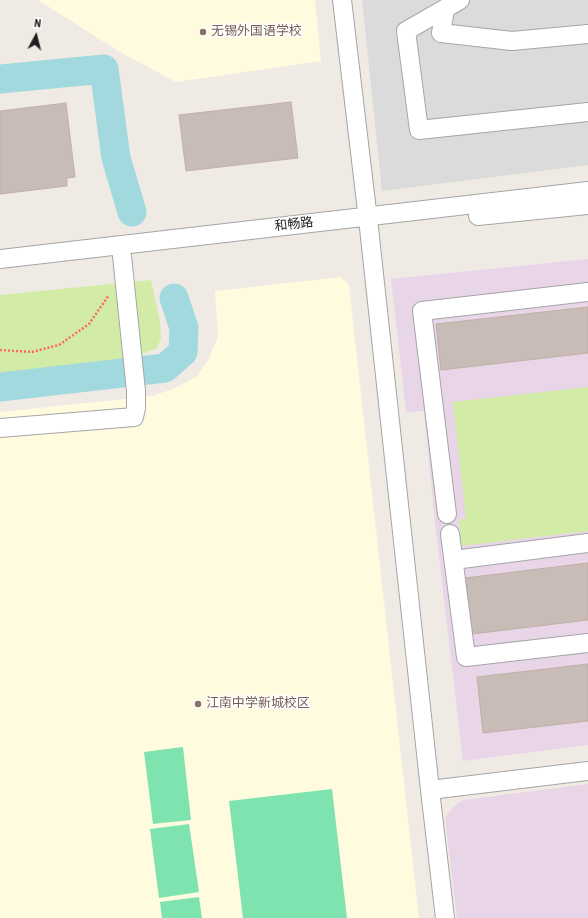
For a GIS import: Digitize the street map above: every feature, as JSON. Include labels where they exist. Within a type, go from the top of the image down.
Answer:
[{"type":"street","points":[[342,0],[445,918]]},
{"type":"street","points":[[453,4],[441,33],[512,40],[588,34]]},
{"type":"street","points":[[453,4],[406,31],[419,130],[588,112]]},
{"type":"street","name":"和畅路","points":[[0,269],[123,264],[368,222],[588,191]]},
{"type":"street","name":"和畅路","points":[[0,259],[368,222],[588,205]]},
{"type":"street","points":[[0,428],[134,417],[136,408],[136,391],[123,264]]},
{"type":"street","points":[[447,514],[422,311],[588,292]]},
{"type":"street","points":[[450,534],[466,657],[588,643]]},
{"type":"street","points":[[454,560],[588,543]]},
{"type":"street","points":[[430,790],[588,771]]},
{"type":"path","points":[[0,350],[32,352],[59,345],[89,324],[123,264]]},
{"type":"shaded area","name":"无锡外国语学校","points":[[38,0],[315,0],[321,61],[176,82],[120,52]]},
{"type":"shaded area","points":[[362,0],[588,0],[588,165],[382,191]]},
{"type":"shaded area","points":[[588,259],[588,745],[463,761],[435,523],[424,411],[406,412],[391,279]]},
{"type":"shaded area","name":"江南中学新城校区","points":[[341,277],[349,285],[419,918],[0,918],[0,412],[152,396],[173,389],[196,377],[208,360],[218,337],[215,291]]},
{"type":"shaded area","points":[[588,784],[588,918],[457,918],[445,818],[453,807],[463,800]]},
{"type":"green space","points":[[151,280],[160,322],[161,338],[157,348],[123,362],[0,376],[0,295]]},
{"type":"green space","points":[[588,387],[588,531],[461,546],[459,520],[466,518],[453,402]]},
{"type":"green space","points":[[183,747],[191,820],[153,824],[144,752]]},
{"type":"green space","points":[[332,789],[347,918],[243,918],[229,801]]},
{"type":"green space","points":[[189,824],[199,892],[159,898],[150,829]]},
{"type":"green space","points":[[199,897],[202,918],[162,918],[160,902]]},
{"type":"building","points":[[291,102],[298,158],[186,171],[179,115]]},
{"type":"building","points":[[66,103],[75,177],[67,178],[67,186],[0,194],[0,111]]},
{"type":"building","points":[[588,307],[588,353],[441,370],[436,324]]},
{"type":"building","points":[[588,563],[588,620],[472,634],[465,578]]},
{"type":"building","points":[[588,664],[588,721],[483,733],[477,677]]},
{"type":"waterway","points":[[0,79],[104,69],[116,158],[132,212]]},
{"type":"waterway","points":[[0,387],[165,368],[183,352],[184,328],[174,298]]},
{"type":"place","name":"无锡外国语学校","points":[[203,32]]},
{"type":"place","name":"江南中学新城校区","points":[[198,704]]}]
